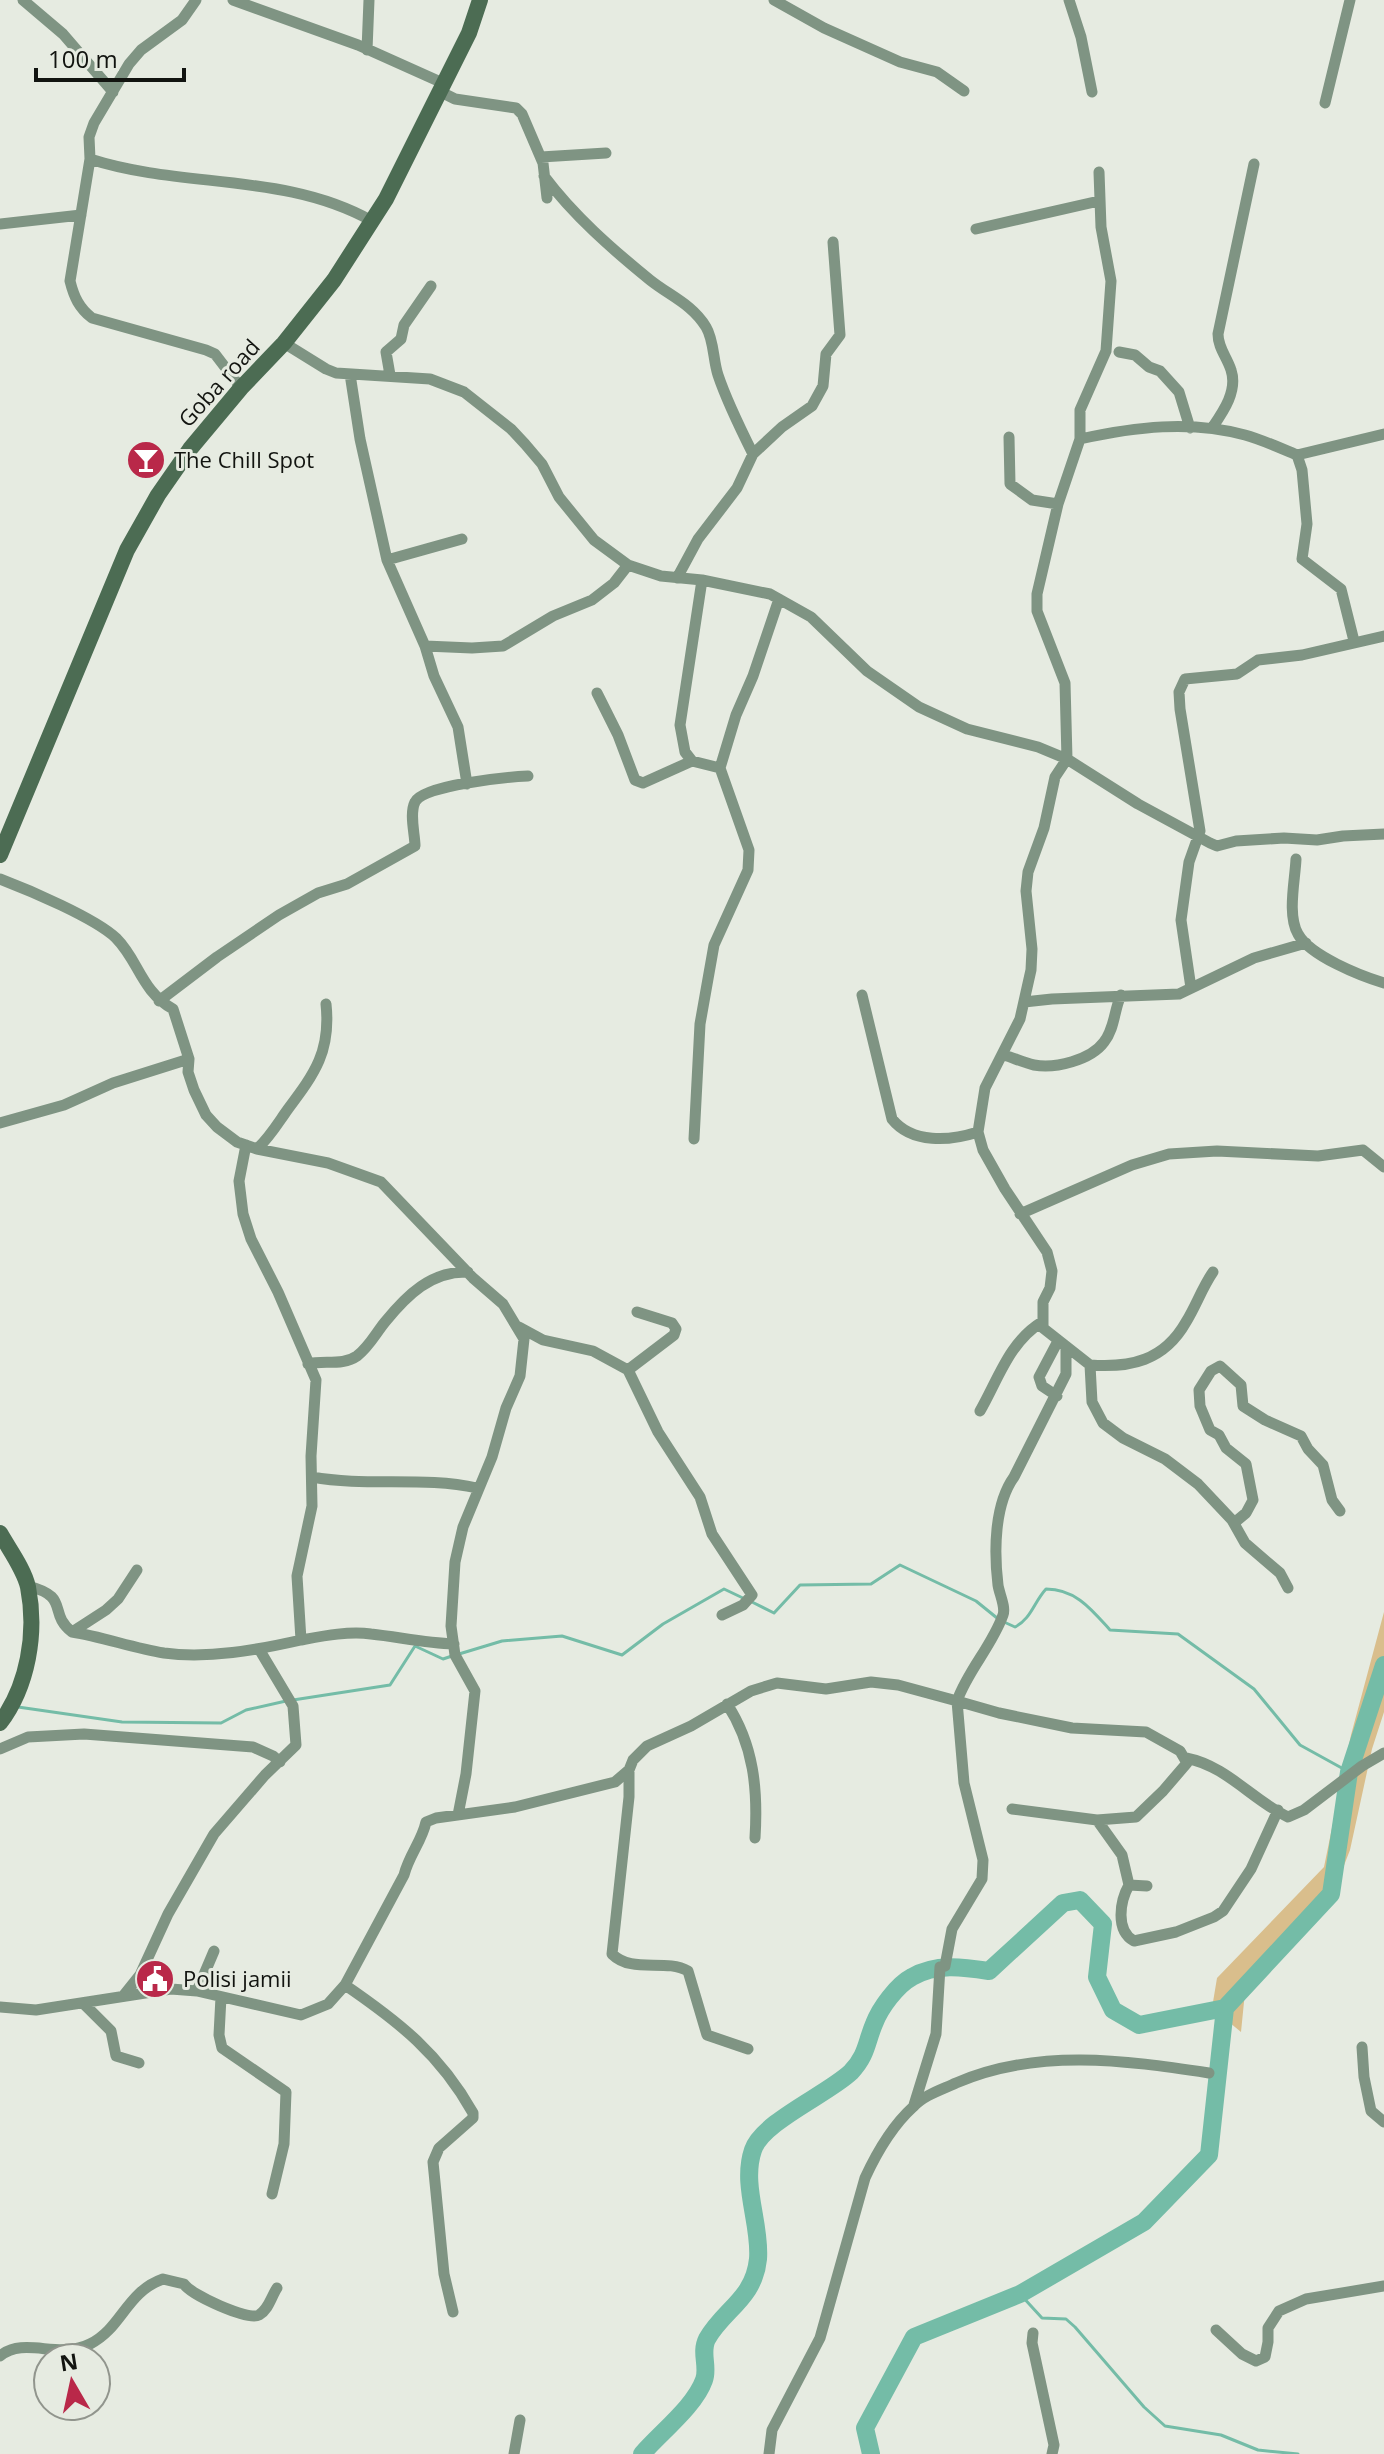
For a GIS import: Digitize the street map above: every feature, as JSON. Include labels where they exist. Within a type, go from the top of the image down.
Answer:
[{"type":"main road","name":"Goba road","points":[[0,855],[127,550],[158,495],[190,449],[284,343],[334,280],[372,221],[443,88],[469,33],[480,0]]},
{"type":"main road","points":[[0,1533],[28,1586],[32,1629],[22,1683],[0,1723]]},
{"type":"street","points":[[23,0],[63,34],[113,92]]},
{"type":"street","points":[[196,0],[182,20],[141,50],[129,64],[94,123],[89,137],[90,159],[70,281],[81,310],[92,318],[170,338],[215,354],[241,388]]},
{"type":"street","points":[[233,0],[367,50],[443,88],[455,99],[516,108],[522,114],[541,157],[547,198]]},
{"type":"street","points":[[367,50],[369,0]]},
{"type":"street","points":[[1069,0],[1081,37],[1092,92]]},
{"type":"street","points":[[1325,103],[1350,0]]},
{"type":"street","points":[[781,1],[824,28],[900,62],[937,72],[964,91]]},
{"type":"street","points":[[541,157],[606,153]]},
{"type":"street","points":[[90,159],[130,169],[272,187],[334,203],[372,221]]},
{"type":"street","points":[[1212,428],[1229,404],[1233,381],[1218,342],[1218,334],[1254,164]]},
{"type":"street","points":[[1099,172],[1099,201],[1111,281],[1106,351],[1080,410],[1080,439],[1058,504],[1037,594],[1037,611],[1065,683],[1067,759],[1055,777],[1044,828],[1028,872],[1026,891],[1032,949],[1020,1019],[985,1088],[978,1132],[983,1150],[1020,1214],[1043,1245],[1052,1271],[1050,1288],[1043,1302],[1042,1322],[1057,1341],[1090,1365],[1116,1367],[1138,1364],[1160,1351],[1184,1327],[1213,1272]]},
{"type":"street","points":[[544,176],[569,209],[581,216],[620,256],[657,285],[687,303],[706,326],[718,376],[753,454]]},
{"type":"street","points":[[976,229],[1099,201]]},
{"type":"street","points":[[0,224],[81,215]]},
{"type":"street","points":[[677,578],[698,539],[737,488],[753,454],[782,427],[812,406],[823,386],[826,354],[840,335],[833,242]]},
{"type":"street","points":[[390,375],[386,352],[401,339],[404,325],[431,286]]},
{"type":"street","points":[[284,343],[326,369],[350,374],[440,381],[464,392],[511,429],[534,455],[559,497],[594,540],[628,565],[661,576],[702,580],[770,594],[811,617],[867,671],[919,707],[967,729],[1038,747],[1067,759],[1138,804],[1217,846],[1236,841],[1317,840],[1384,834]]},
{"type":"street","points":[[1119,352],[1135,355],[1149,367],[1160,371],[1179,392],[1190,428]]},
{"type":"street","points":[[350,374],[360,439],[387,560],[458,727],[467,784]]},
{"type":"street","points":[[1080,439],[1167,426],[1212,428],[1248,436],[1297,455],[1384,434]]},
{"type":"street","points":[[1009,437],[1010,484],[1032,500],[1058,504]]},
{"type":"street","points":[[1297,455],[1302,470],[1307,524],[1302,559],[1341,589],[1354,641]]},
{"type":"street","points":[[387,560],[462,539]]},
{"type":"street","points":[[425,646],[503,646],[553,616],[592,600],[614,583],[628,565]]},
{"type":"street","points":[[702,580],[680,725],[685,752],[692,761],[720,768]]},
{"type":"street","points":[[694,1139],[700,1024],[714,945],[750,860],[720,768],[779,599]]},
{"type":"street","points":[[1191,988],[1181,920],[1189,862],[1200,831],[1180,709],[1179,692],[1185,679],[1237,674],[1258,660],[1302,655],[1384,636]]},
{"type":"street","points":[[597,693],[638,783],[692,761]]},
{"type":"street","points":[[159,1001],[279,915],[318,893],[347,884],[415,846],[414,804],[431,790],[502,777],[528,776]]},
{"type":"street","points":[[1296,859],[1294,919],[1297,933],[1338,965],[1384,983]]},
{"type":"street","points":[[0,879],[106,930],[117,940],[141,979],[159,1001],[173,1009],[189,1059],[188,1072],[206,1115],[217,1127],[251,1147],[328,1163],[381,1182],[431,1236],[441,1242],[503,1304],[518,1326],[524,1339],[520,1376],[506,1408],[492,1457],[463,1527],[455,1562],[451,1626],[455,1655],[475,1691],[458,1815]]},
{"type":"street","points":[[1024,1002],[1179,994],[1239,968],[1254,958],[1306,943]]},
{"type":"street","points":[[862,995],[892,1119],[898,1126],[917,1136],[939,1139],[978,1132]]},
{"type":"street","points":[[1004,1055],[1036,1065],[1059,1064],[1086,1056],[1104,1042],[1121,995]]},
{"type":"street","points":[[301,1640],[297,1576],[312,1506],[311,1456],[316,1380],[251,1239],[243,1214],[239,1181],[251,1147],[268,1139],[316,1071],[328,1023],[326,1004]]},
{"type":"street","points":[[0,1123],[34,1115],[113,1083],[189,1059]]},
{"type":"street","points":[[1020,1214],[1143,1160],[1178,1152],[1287,1152],[1318,1156],[1363,1150],[1384,1167]]},
{"type":"street","points":[[308,1364],[355,1358],[409,1295],[433,1278],[468,1272]]},
{"type":"street","points":[[628,1370],[674,1335],[676,1329],[672,1323],[637,1312]]},
{"type":"street","points":[[980,1411],[1003,1363],[1034,1326],[1042,1322]]},
{"type":"street","points":[[518,1326],[543,1340],[593,1351],[628,1370],[658,1432],[700,1497],[712,1534],[752,1595],[743,1605],[722,1615]]},
{"type":"street","points":[[1057,1341],[1039,1377],[1042,1386],[1057,1396]]},
{"type":"street","points":[[914,2105],[936,2034],[940,1967],[945,1966],[952,1929],[982,1879],[983,1860],[963,1775],[957,1701],[963,1684],[988,1648],[1004,1614],[996,1557],[1000,1510],[1005,1490],[1057,1396],[1068,1369],[1057,1341]]},
{"type":"street","points":[[1090,1365],[1092,1402],[1103,1423],[1123,1438],[1165,1459],[1213,1497],[1245,1543],[1280,1573],[1288,1588]]},
{"type":"street","points":[[1234,1523],[1246,1513],[1253,1500],[1246,1464],[1226,1448],[1219,1435],[1210,1430],[1200,1406],[1199,1390],[1211,1371],[1220,1366],[1241,1385],[1243,1406],[1301,1436],[1323,1465],[1332,1500],[1340,1511]]},
{"type":"street","points":[[312,1477],[343,1481],[441,1482],[477,1488]]},
{"type":"street","points":[[72,1632],[118,1599],[137,1570]]},
{"type":"street","points":[[28,1586],[48,1592],[55,1600],[65,1626],[72,1632],[171,1653],[259,1649],[329,1635],[369,1634],[454,1644]]},
{"type":"street","points":[[123,1996],[140,1975],[168,1914],[214,1834],[239,1803],[296,1745],[293,1706],[259,1649]]},
{"type":"street","points":[[748,2049],[707,2035],[688,1971],[681,1967],[631,1964],[612,1954],[629,1797],[629,1770],[633,1760],[647,1746],[691,1726],[751,1691],[777,1683],[826,1689],[871,1682],[898,1685],[999,1713],[1072,1728],[1146,1732],[1172,1746],[1186,1758],[1209,1765],[1233,1778],[1288,1817],[1304,1810],[1384,1753]]},
{"type":"street","points":[[727,1704],[743,1730],[756,1784],[755,1838]]},
{"type":"street","points":[[0,1749],[28,1737],[84,1734],[253,1747],[280,1762]]},
{"type":"street","points":[[1012,1809],[1097,1820],[1136,1817],[1182,1771],[1187,1763],[1186,1758]]},
{"type":"street","points":[[0,2007],[36,2010],[171,1989],[197,1991],[301,2015],[328,2004],[345,1985],[404,1875],[409,1856],[424,1833],[426,1822],[515,1807],[589,1790],[615,1782],[629,1770]]},
{"type":"street","points":[[1097,1820],[1122,1855],[1129,1885],[1122,1902],[1122,1924],[1128,1937],[1134,1941],[1176,1932],[1223,1911],[1251,1869],[1278,1810]]},
{"type":"street","points":[[1129,1885],[1147,1886]]},
{"type":"street","points":[[197,1991],[214,1951]]},
{"type":"street","points":[[345,1985],[404,2029],[436,2059],[446,2069],[473,2113],[473,2118],[439,2148],[433,2162],[444,2274],[453,2312]]},
{"type":"street","points":[[221,1997],[219,2035],[222,2048],[286,2092],[284,2144],[272,2194]]},
{"type":"street","points":[[84,2004],[111,2031],[116,2056],[139,2063]]},
{"type":"street","points":[[1362,2047],[1371,2111],[1384,2122]]},
{"type":"street","points":[[769,2454],[772,2430],[820,2338],[865,2178],[886,2139],[914,2105],[927,2096],[991,2070],[1040,2060],[1095,2060],[1173,2066],[1209,2073]]},
{"type":"street","points":[[0,2356],[17,2347],[71,2351],[91,2343],[111,2327],[141,2290],[163,2279],[184,2284],[192,2293],[248,2317],[261,2313],[277,2288]]},
{"type":"street","points":[[1216,2330],[1242,2354],[1256,2361],[1265,2357],[1268,2328],[1279,2311],[1306,2299],[1384,2287]]},
{"type":"street","points":[[1033,2333],[1032,2343],[1054,2445],[1052,2454]]},
{"type":"street","points":[[514,2454],[520,2420]]},
{"type":"shaded area","points":[[1384,1612],[1384,1712],[1372,1749],[1350,1850],[1327,1909],[1245,1992],[1241,2032],[1212,2008],[1217,1978],[1324,1867],[1351,1735]]},
{"type":"waterway","points":[[752,1602],[774,1613],[800,1585],[871,1584],[900,1565],[976,1601],[997,1618]]},
{"type":"waterway","points":[[459,1654],[502,1641],[562,1636],[622,1655],[663,1624],[724,1589],[745,1599]]},
{"type":"waterway","points":[[1004,1622],[1015,1627],[1020,1624],[1046,1589],[1075,1597],[1110,1630],[1178,1634],[1254,1689],[1300,1745],[1349,1772]]},
{"type":"waterway","points":[[293,1700],[390,1685],[415,1646],[443,1659],[452,1656]]},
{"type":"waterway","points":[[871,2454],[865,2428],[914,2337],[1020,2294],[1144,2222],[1209,2155],[1225,2008],[1331,1894],[1349,1772],[1384,1665]]},
{"type":"waterway","points":[[18,1707],[122,1722],[221,1723],[246,1710],[286,1701]]},
{"type":"waterway","points":[[642,2454],[699,2390],[705,2375],[704,2349],[707,2339],[751,2284],[758,2259],[749,2177],[753,2150],[769,2129],[851,2072],[863,2054],[880,2011],[906,1981],[940,1968],[989,1971],[1063,1903],[1080,1900],[1103,1924],[1097,1977],[1113,2010],[1139,2025],[1225,2008]]},
{"type":"waterway","points":[[1020,2294],[1042,2318],[1066,2319],[1075,2327],[1144,2407],[1165,2426],[1221,2435],[1258,2450],[1298,2454]]},
{"type":"place","name":"The Chill Spot","points":[[146,460]]},
{"type":"place","name":"Polisi jamii","points":[[155,1979]]}]
